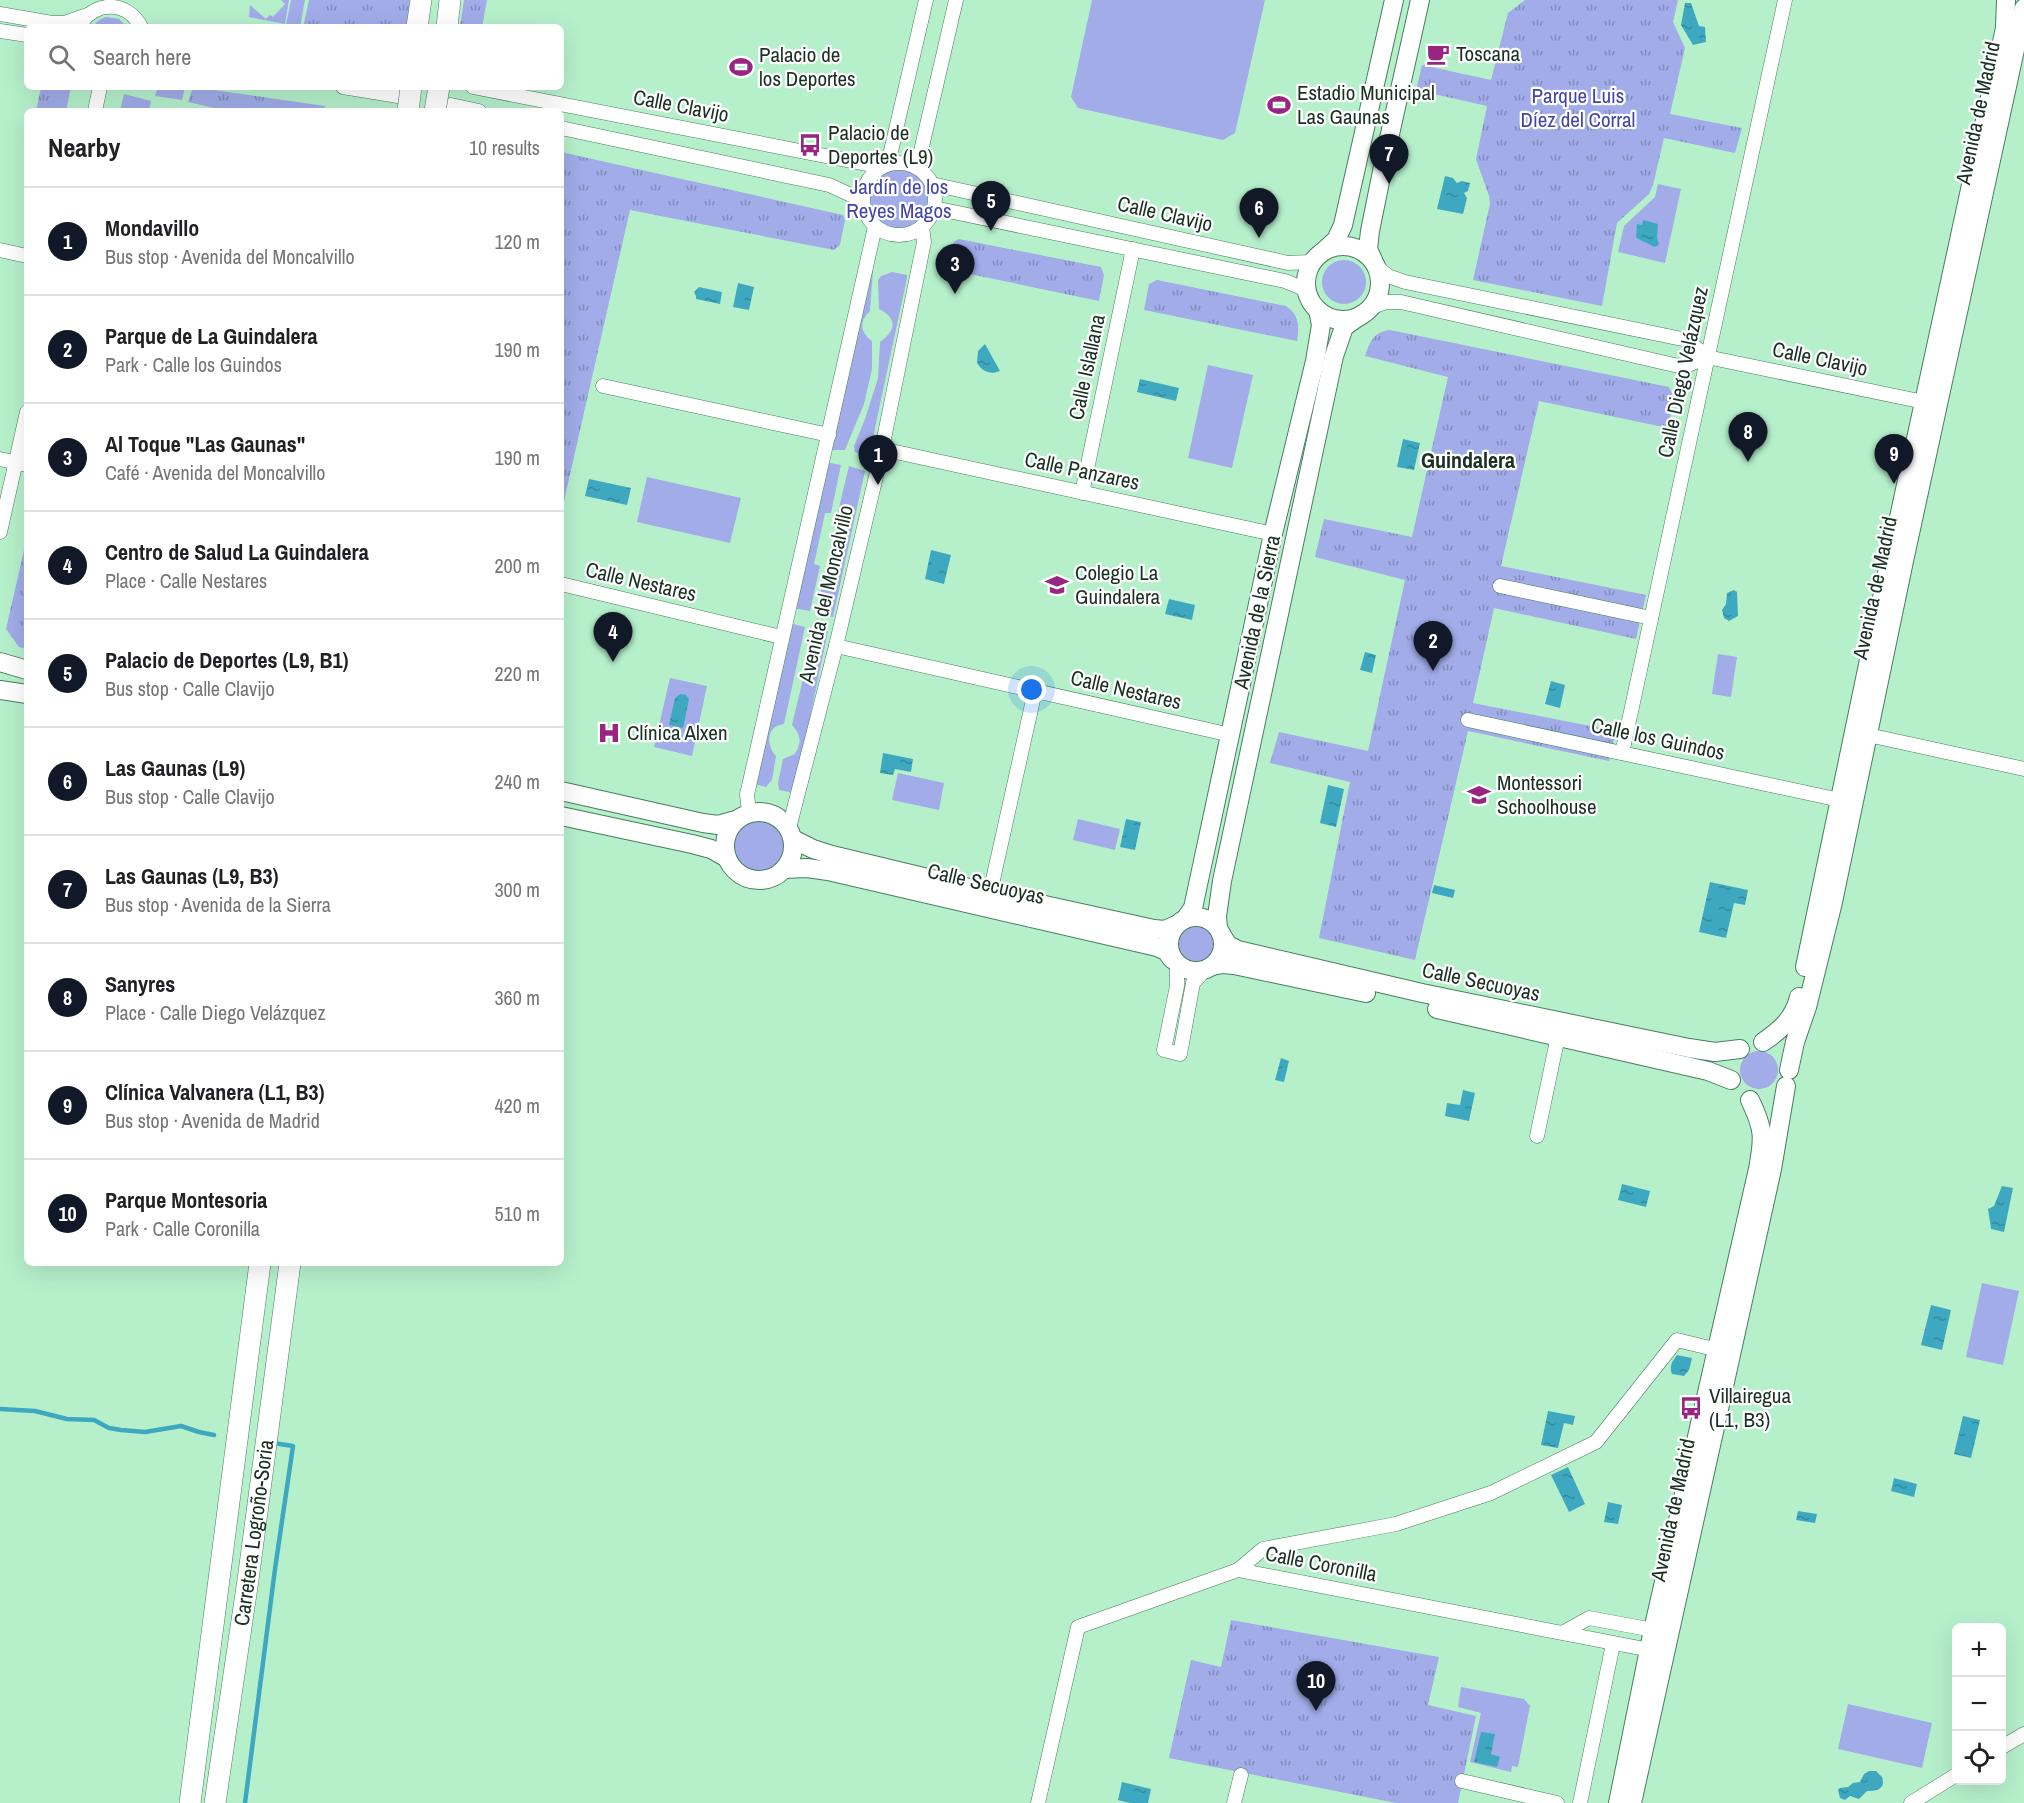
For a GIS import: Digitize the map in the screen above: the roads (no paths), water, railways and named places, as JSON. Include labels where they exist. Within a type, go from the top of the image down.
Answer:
[{"type":"highway","points":[[417,24],[421,0]]},
{"type":"highway","points":[[447,24],[450,0]]},
{"type":"highway","points":[[440,90],[443,108]]},
{"type":"highway","name":"Carretera Logroño-Soria","points":[[190,1803],[260,1266]]},
{"type":"highway","name":"Carretera Logroño-Soria","points":[[215,1803],[248,1580],[290,1266]]},
{"type":"main road","points":[[1394,0],[1343,225],[1336,240],[1310,266],[1307,276],[1306,287],[1314,304],[1328,316],[1339,320],[1350,319],[1366,312],[1377,299],[1380,289],[1380,278],[1368,249],[1370,231],[1420,0]]},
{"type":"main road","name":"Avenida de Madrid","points":[[1763,1042],[1787,1023],[1796,1008],[2005,28],[2006,0]]},
{"type":"main road","name":"Avenida de Madrid","points":[[1632,1803],[1772,1169],[1795,1042],[1807,1007],[1833,902],[2024,8]]},
{"type":"main road","points":[[1321,253],[1335,246],[1356,248],[1365,253],[1375,264]]},
{"type":"main road","name":"Avenida de la Sierra","points":[[1181,922],[1190,915],[1193,908],[1274,534],[1315,361],[1321,325],[1314,304]]},
{"type":"main road","name":"Avenida de la Sierra","points":[[1219,931],[1217,916],[1222,881],[1334,356],[1344,327],[1366,312]]},
{"type":"main road","points":[[0,676],[0,664],[24,669]]},
{"type":"main road","points":[[0,690],[24,694]]},
{"type":"main road","points":[[564,792],[718,825],[743,817],[760,812],[771,814],[781,819],[791,833],[793,850],[790,860],[776,876],[756,880],[745,877],[736,872],[727,858],[726,838],[730,828],[743,817]]},
{"type":"main road","points":[[564,817],[711,849],[727,858]]},
{"type":"main road","name":"Calle Secuoyas","points":[[791,833],[813,849],[832,855],[990,893],[1160,930],[1181,922]]},
{"type":"main road","name":"Calle Secuoyas","points":[[784,869],[807,868],[828,871],[1157,946],[1166,951],[1174,962]]},
{"type":"main road","points":[[1203,918],[1212,922],[1219,931],[1223,942],[1222,951],[1208,968],[1195,972],[1185,970],[1174,962],[1168,950],[1168,941],[1171,932],[1181,922],[1203,918]]},
{"type":"main road","name":"Calle Secuoyas","points":[[1219,931],[1228,945],[1238,950],[1422,993],[1689,1048],[1715,1052],[1740,1049]]},
{"type":"main road","name":"Calle Secuoyas","points":[[1208,968],[1223,964],[1234,965],[1558,1036],[1708,1071],[1731,1080]]},
{"type":"main road","points":[[1763,1042],[1779,1048],[1784,1054],[1787,1078],[1779,1094],[1770,1099],[1750,1100],[1735,1089],[1731,1080],[1731,1063],[1740,1049],[1747,1044],[1763,1042]]},
{"type":"main road","name":"Avenida de Madrid","points":[[1618,1803],[1653,1630],[1763,1143],[1760,1121],[1750,1100]]},
{"type":"street","points":[[885,166],[926,0]]},
{"type":"street","points":[[917,168],[956,0]]},
{"type":"street","name":"Calle Diego Velázquez","points":[[1622,753],[1785,0]]},
{"type":"street","points":[[0,14],[64,23],[83,21],[96,9],[118,3],[142,24]]},
{"type":"street","points":[[0,31],[24,35]]},
{"type":"street","points":[[96,108],[99,90]]},
{"type":"street","points":[[360,90],[405,98]]},
{"type":"street","name":"Calle Clavijo","points":[[489,90],[885,166]]},
{"type":"street","points":[[564,129],[829,185],[862,200]]},
{"type":"street","points":[[908,164],[917,168],[932,184],[935,200],[930,219],[915,232],[898,236],[882,232],[874,227],[865,215],[862,200],[867,181],[885,166],[908,164]]},
{"type":"street","name":"Calle Clavijo","points":[[932,184],[1288,263],[1308,262],[1321,253]]},
{"type":"street","name":"Calle Clavijo","points":[[934,208],[1285,281],[1302,288],[1314,304]]},
{"type":"street","name":"Avenida del Moncalvillo","points":[[743,817],[781,637],[829,435],[874,227]]},
{"type":"street","name":"Avenida del Moncalvillo","points":[[791,833],[882,449],[924,242],[922,227]]},
{"type":"street","name":"Calle Islallana","points":[[1082,493],[1133,249]]},
{"type":"street","points":[[0,250],[24,255]]},
{"type":"street","name":"Calle Clavijo","points":[[1375,264],[1388,276],[1405,282],[1687,340],[1707,357],[1924,402]]},
{"type":"street","name":"Calle Clavijo","points":[[1366,312],[1386,302],[1401,302],[1683,367],[1707,357]]},
{"type":"street","points":[[603,386],[829,435]]},
{"type":"street","points":[[0,532],[21,464],[24,438]]},
{"type":"street","name":"Calle Panzares","points":[[882,449],[1274,534]]},
{"type":"street","points":[[0,459],[21,464]]},
{"type":"street","name":"Calle Nestares","points":[[564,585],[781,637]]},
{"type":"street","points":[[1500,586],[1651,618]]},
{"type":"street","name":"Calle Nestares","points":[[836,646],[1231,735]]},
{"type":"street","points":[[990,893],[1035,691]]},
{"type":"street","name":"Calle los Guindos","points":[[1468,720],[1840,800]]},
{"type":"street","points":[[1868,735],[2024,769]]},
{"type":"street","points":[[1174,962],[1178,980],[1164,1050],[1180,1054],[1193,983],[1208,968]]},
{"type":"street","points":[[1537,1136],[1558,1036]]},
{"type":"street","points":[[1238,1570],[1263,1550],[1396,1524],[1491,1493],[1596,1442],[1677,1340],[1718,1350]]},
{"type":"street","name":"Calle Coronilla","points":[[1038,1803],[1078,1627],[1238,1570],[1650,1650]]},
{"type":"street","points":[[1564,1632],[1589,1618],[1653,1630]]},
{"type":"street","points":[[1580,1803],[1613,1644]]},
{"type":"street","points":[[2006,1745],[2024,1734]]},
{"type":"street","points":[[1234,1803],[1241,1775]]},
{"type":"street","points":[[1911,1803],[1952,1777]]},
{"type":"street","points":[[1462,1781],[1557,1803]]},
{"type":"water","points":[[1685,3],[1691,3],[1699,26],[1705,27],[1706,42],[1693,45],[1681,25]]},
{"type":"water","points":[[1445,176],[1453,178],[1457,183],[1462,181],[1470,183],[1468,191],[1464,193],[1467,198],[1463,214],[1437,209]]},
{"type":"water","points":[[1643,220],[1658,224],[1659,244],[1657,246],[1654,247],[1636,237],[1637,224],[1642,225]]},
{"type":"water","points":[[738,283],[754,287],[749,310],[733,307]]},
{"type":"water","points":[[699,287],[722,292],[720,304],[696,299],[694,292]]},
{"type":"water","points":[[985,344],[1000,371],[987,372],[977,363],[978,351]]},
{"type":"water","points":[[1140,379],[1179,388],[1176,401],[1137,392]]},
{"type":"water","points":[[1403,439],[1420,443],[1414,470],[1397,467]]},
{"type":"water","points":[[589,479],[631,488],[627,505],[585,496]]},
{"type":"water","points":[[931,550],[951,555],[944,584],[925,579]]},
{"type":"water","points":[[1734,590],[1737,592],[1738,616],[1729,621],[1724,618],[1722,610],[1726,604],[1727,593]]},
{"type":"water","points":[[1169,599],[1195,605],[1192,620],[1165,614]]},
{"type":"water","points":[[1365,652],[1376,655],[1372,673],[1360,670]]},
{"type":"water","points":[[1551,681],[1565,685],[1560,708],[1545,704]]},
{"type":"water","points":[[680,694],[686,695],[689,699],[683,728],[669,725],[675,698]]},
{"type":"water","points":[[883,753],[913,759],[911,772],[895,769],[893,775],[880,773]]},
{"type":"water","points":[[1328,785],[1344,789],[1336,827],[1320,823]]},
{"type":"water","points":[[1126,819],[1141,822],[1135,850],[1120,847]]},
{"type":"water","points":[[1710,882],[1748,890],[1745,905],[1734,903],[1726,938],[1699,932]]},
{"type":"water","points":[[1434,885],[1455,890],[1453,898],[1432,893]]},
{"type":"water","points":[[1281,1058],[1289,1061],[1284,1082],[1275,1080]]},
{"type":"water","points":[[1463,1090],[1475,1093],[1469,1121],[1445,1116],[1447,1103],[1460,1105]]},
{"type":"water","points":[[1622,1184],[1650,1191],[1646,1207],[1618,1200]]},
{"type":"water","points":[[2002,1186],[2013,1188],[2004,1232],[1991,1229],[1988,1209],[1994,1206]]},
{"type":"water","points":[[1931,1305],[1951,1310],[1942,1350],[1921,1345]]},
{"type":"water","points":[[1677,1355],[1692,1358],[1689,1370],[1684,1376],[1672,1374],[1672,1364]]},
{"type":"water","points":[[1548,1411],[1575,1416],[1573,1425],[1564,1423],[1558,1448],[1541,1445]]},
{"type":"water","points":[[1963,1416],[1980,1420],[1971,1458],[1954,1454]]},
{"type":"water","points":[[1568,1467],[1585,1504],[1569,1512],[1551,1475]]},
{"type":"water","points":[[1894,1478],[1917,1484],[1914,1497],[1891,1491]]},
{"type":"water","points":[[1608,1502],[1622,1505],[1618,1524],[1604,1522]]},
{"type":"water","points":[[1798,1511],[1817,1514],[1815,1523],[1796,1520]]},
{"type":"water","points":[[1481,1732],[1495,1734],[1491,1754],[1500,1757],[1497,1767],[1474,1762]]},
{"type":"water","points":[[1876,1771],[1882,1777],[1883,1784],[1880,1789],[1867,1791],[1859,1799],[1850,1796],[1845,1800],[1840,1798],[1838,1790],[1840,1788],[1860,1782],[1864,1774]]},
{"type":"water","points":[[1122,1782],[1151,1789],[1148,1803],[1118,1800]]},
{"type":"waterway","points":[[0,1409],[35,1411],[67,1419],[94,1420],[109,1428],[121,1430],[145,1432],[181,1426],[214,1435]]},
{"type":"waterway","points":[[245,1803],[293,1446],[273,1443]]},
{"type":"place","name":"Toscana","points":[[1438,54]]},
{"type":"place","name":"Palacio de los Deportes","points":[[741,67]]},
{"type":"place","name":"Estadio Municipal Las Gaunas","points":[[1279,105]]},
{"type":"place","name":"Palacio de Deportes (L9)","points":[[810,145]]},
{"type":"place","name":"Las Gaunas (L9, B3)","points":[[1389,184]]},
{"type":"place","name":"Palacio de Deportes (L9, B1)","points":[[991,231]]},
{"type":"place","name":"Las Gaunas (L9)","points":[[1259,238]]},
{"type":"place","name":"Al Toque \"Las Gaunas\"","points":[[955,294]]},
{"type":"place","name":"Sanyres","points":[[1748,462]]},
{"type":"place","name":"Clínica Valvanera (L1, B3)","points":[[1894,484]]},
{"type":"place","name":"Mondavillo","points":[[878,485]]},
{"type":"place","name":"Colegio La Guindalera","points":[[1057,585]]},
{"type":"place","name":"Centro de Salud La Guindalera","points":[[613,662]]},
{"type":"place","name":"Parque de La Guindalera","points":[[1433,671]]},
{"type":"place","name":"Clínica Alxen","points":[[609,733]]},
{"type":"place","name":"Montessori Schoolhouse","points":[[1479,795]]},
{"type":"place","name":"Villairegua (L1, B3)","points":[[1691,1408]]},
{"type":"place","name":"Parque Montesoria","points":[[1316,1711]]},
{"type":"district","name":"Guindalera","points":[[1468,460]]},
{"type":"park label","name":"Parque Luis Díez del Corral","points":[[1578,108]]},
{"type":"park label","name":"Jardín de los Reyes Magos","points":[[899,199]]}]
